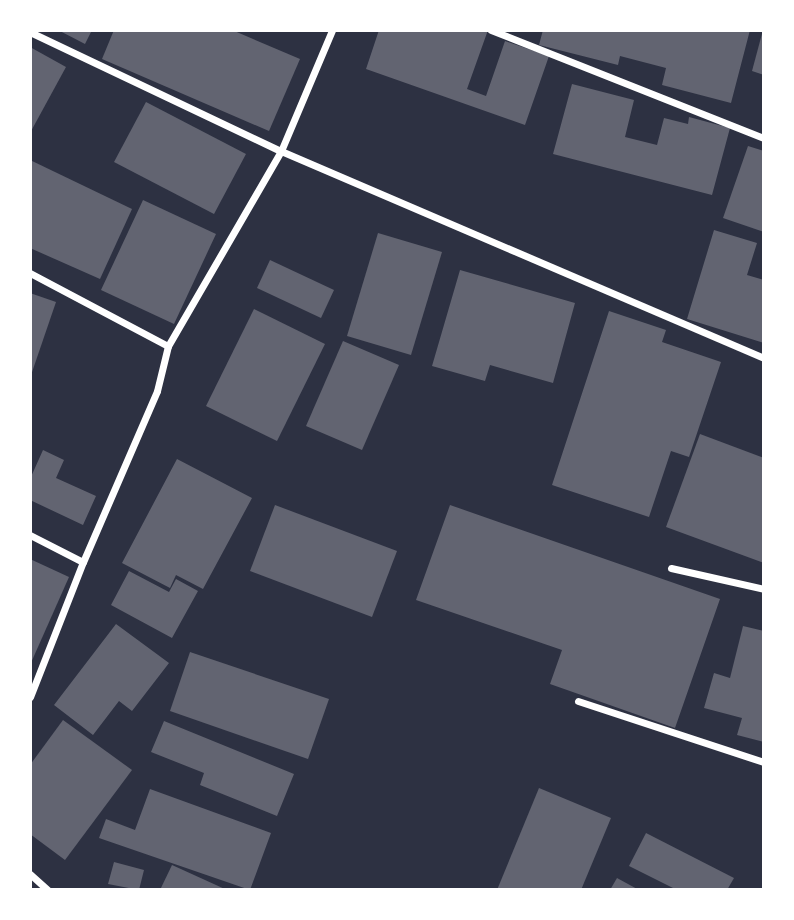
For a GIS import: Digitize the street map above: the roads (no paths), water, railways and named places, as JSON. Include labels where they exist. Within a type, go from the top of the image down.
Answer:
[{"type":"street","points":[[30,697],[83,562],[157,391],[168,346],[281,150],[332,30]]},
{"type":"street","points":[[491,30],[764,138]]},
{"type":"street","points":[[30,32],[281,150],[764,358]]},
{"type":"street","points":[[30,273],[168,346]]},
{"type":"street","points":[[30,535],[83,562]]},
{"type":"street","points":[[671,568],[764,589]]},
{"type":"street","points":[[578,701],[764,762]]},
{"type":"street","points":[[30,874],[48,890]]}]
